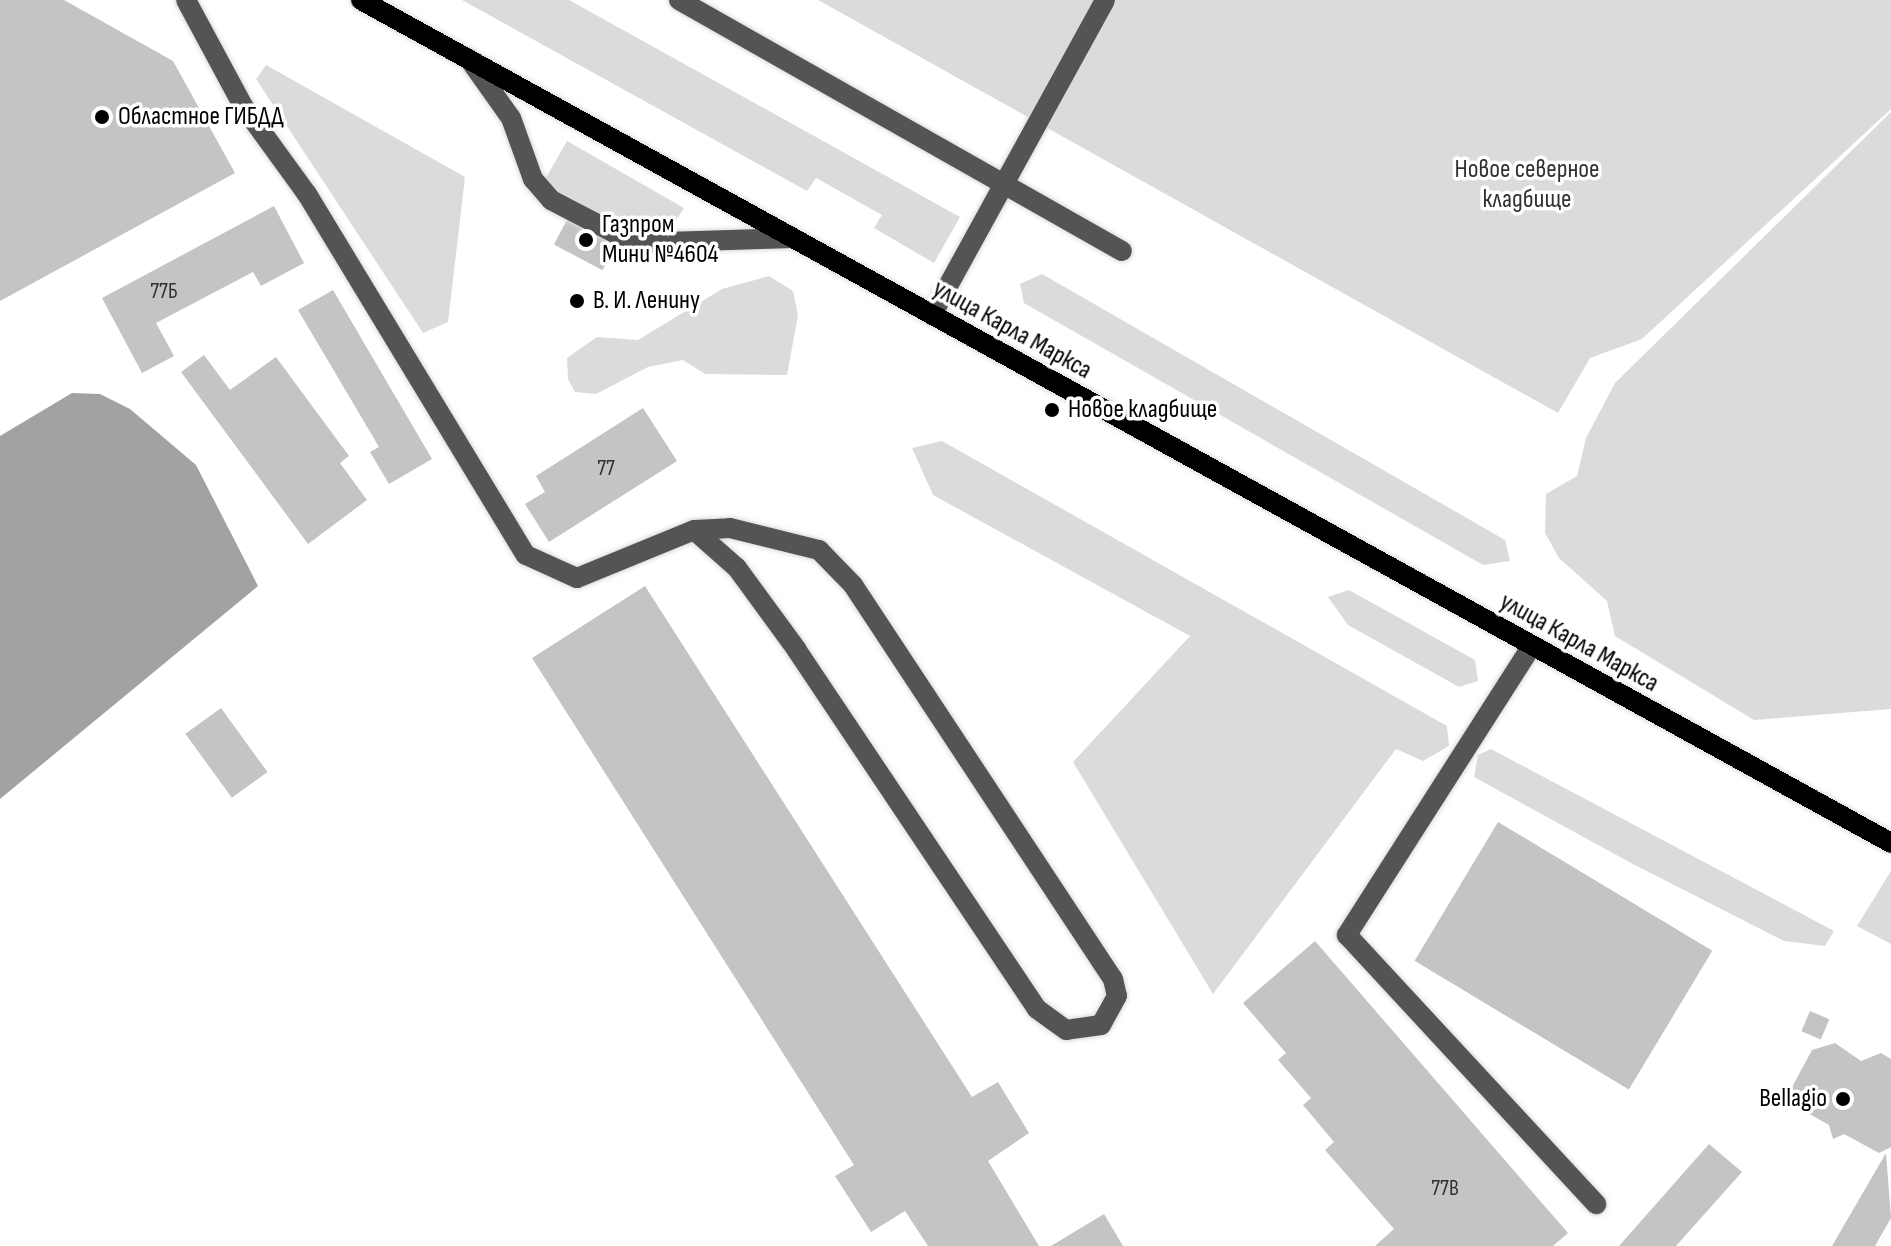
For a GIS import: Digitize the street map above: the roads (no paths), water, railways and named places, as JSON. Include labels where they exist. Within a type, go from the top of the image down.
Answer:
[{"type":"main road","name":"улица Карла Маркса","points":[[367,1],[1531,647],[1891,843]]},
{"type":"lane","points":[[186,0],[243,106],[307,194],[526,555],[577,578],[694,530],[730,528],[819,550],[853,585],[1113,979],[1117,996],[1101,1025],[1066,1030],[1037,1009],[797,650],[737,568],[694,530]]},
{"type":"lane","points":[[679,0],[1005,181],[1122,251]]},
{"type":"lane","points":[[932,315],[1105,0]]},
{"type":"lane","points":[[469,59],[511,118],[533,179],[551,200],[634,243],[793,238]]},
{"type":"lane","points":[[1531,647],[1347,935],[1596,1204]]},
{"type":"place","name":"Областное ГИБДД","points":[[102,117]]},
{"type":"place","name":"Газпром Мини №4604","points":[[586,240]]},
{"type":"place","name":"В. И. Ленину","points":[[577,301]]},
{"type":"place","name":"Новое кладбище","points":[[1052,410]]},
{"type":"place","name":"Bellagio","points":[[1843,1099]]},
{"type":"park label","name":"Новое северное кладбище","points":[[1527,185]]}]
